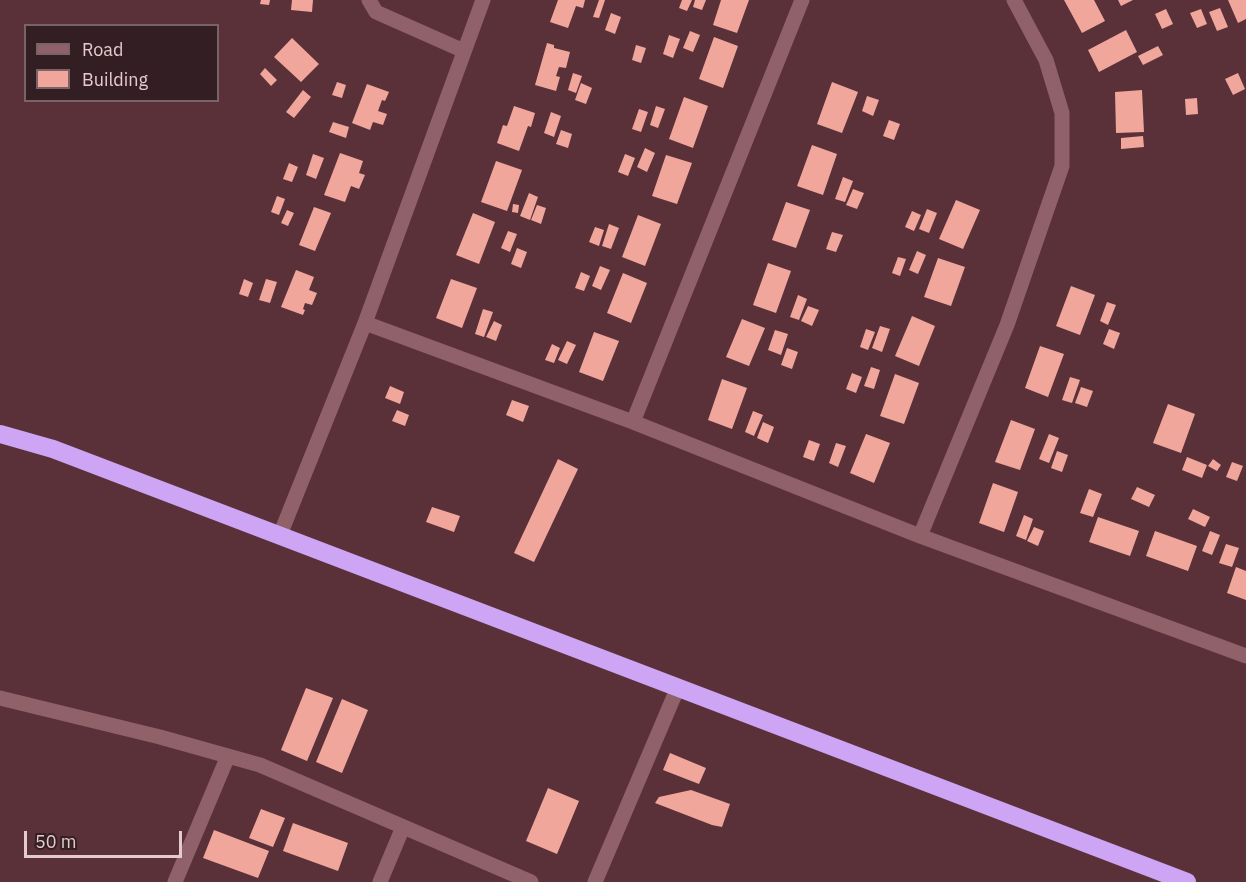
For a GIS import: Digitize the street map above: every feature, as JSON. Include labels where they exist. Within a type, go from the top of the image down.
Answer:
[{"type":"highway","points":[[0,434],[53,449],[1187,882]]},
{"type":"street","points":[[369,0],[376,12],[464,51]]},
{"type":"street","points":[[280,535],[365,323],[483,0]]},
{"type":"street","points":[[633,422],[802,0]]},
{"type":"street","points":[[920,536],[1006,325],[1062,166],[1062,113],[1046,60],[1014,0]]},
{"type":"street","points":[[365,323],[633,422],[920,536],[1246,656]]},
{"type":"street","points":[[595,882],[678,687]]},
{"type":"street","points":[[0,698],[160,737],[260,765],[531,882]]},
{"type":"street","points":[[175,882],[228,756]]},
{"type":"street","points":[[380,882],[403,827]]},
{"type":"building","points":[[261,0],[270,0],[269,5],[260,4]]},
{"type":"building","points":[[292,0],[313,0],[312,12],[291,10]]},
{"type":"building","points":[[558,0],[585,0],[583,8],[576,6],[568,28],[550,22]]},
{"type":"building","points":[[599,0],[605,0],[599,18],[593,17]]},
{"type":"building","points":[[682,0],[692,0],[687,11],[679,8]]},
{"type":"building","points":[[695,0],[706,0],[702,10],[693,7]]},
{"type":"building","points":[[721,0],[749,0],[737,33],[713,25]]},
{"type":"building","points":[[1064,0],[1094,0],[1105,21],[1082,33]]},
{"type":"building","points":[[1118,0],[1133,0],[1121,6]]},
{"type":"building","points":[[1228,0],[1246,0],[1246,19],[1238,23]]},
{"type":"building","points":[[1220,8],[1228,27],[1217,31],[1209,12]]},
{"type":"building","points":[[1166,9],[1173,24],[1162,29],[1155,14]]},
{"type":"building","points":[[1201,9],[1207,24],[1197,28],[1190,13]]},
{"type":"building","points":[[611,13],[621,17],[615,34],[605,30]]},
{"type":"building","points":[[1126,30],[1137,52],[1099,72],[1088,50]]},
{"type":"building","points":[[690,31],[700,35],[693,52],[683,48]]},
{"type":"building","points":[[669,35],[680,39],[673,58],[663,54]]},
{"type":"building","points":[[714,37],[738,46],[723,88],[699,79]]},
{"type":"building","points":[[292,38],[319,64],[301,82],[274,57]]},
{"type":"building","points":[[547,43],[554,45],[554,48],[570,52],[566,68],[559,67],[556,76],[560,77],[556,91],[535,85]]},
{"type":"building","points":[[636,45],[646,48],[641,63],[632,60]]},
{"type":"building","points":[[1158,46],[1163,55],[1143,65],[1138,56]]},
{"type":"building","points":[[265,68],[277,80],[271,86],[260,74]]},
{"type":"building","points":[[573,73],[582,76],[576,93],[568,90]]},
{"type":"building","points":[[1238,73],[1245,89],[1233,95],[1225,79]]},
{"type":"building","points":[[337,82],[346,85],[342,98],[332,95]]},
{"type":"building","points":[[832,82],[858,92],[842,133],[817,124]]},
{"type":"building","points":[[581,83],[592,88],[586,104],[575,100]]},
{"type":"building","points":[[367,84],[389,92],[385,101],[382,100],[378,111],[387,114],[383,125],[373,122],[370,130],[352,123]]},
{"type":"building","points":[[303,90],[311,97],[294,118],[286,112]]},
{"type":"building","points":[[1142,90],[1144,132],[1116,133],[1115,92]]},
{"type":"building","points":[[867,96],[879,100],[873,116],[862,111]]},
{"type":"building","points":[[684,97],[708,106],[693,148],[669,139]]},
{"type":"building","points":[[1197,98],[1198,114],[1186,115],[1185,99]]},
{"type":"building","points":[[514,106],[535,113],[519,151],[497,143],[503,125],[507,126]]},
{"type":"building","points":[[656,106],[665,109],[658,128],[650,125]]},
{"type":"building","points":[[639,109],[648,112],[641,132],[632,129]]},
{"type":"building","points":[[551,112],[561,116],[554,137],[544,133]]},
{"type":"building","points":[[889,120],[900,124],[894,140],[883,136]]},
{"type":"building","points":[[333,122],[349,127],[346,138],[329,132]]},
{"type":"building","points":[[561,130],[572,134],[568,148],[556,144]]},
{"type":"building","points":[[1143,136],[1144,147],[1121,149],[1121,138]]},
{"type":"building","points":[[812,145],[837,154],[823,195],[797,186]]},
{"type":"building","points":[[645,148],[655,153],[647,172],[637,167]]},
{"type":"building","points":[[340,153],[363,161],[359,173],[365,175],[359,189],[351,186],[345,202],[324,195]]},
{"type":"building","points":[[313,154],[324,158],[316,179],[306,175]]},
{"type":"building","points":[[625,154],[635,158],[628,176],[618,172]]},
{"type":"building","points":[[666,155],[692,163],[677,204],[652,196]]},
{"type":"building","points":[[496,161],[522,170],[507,211],[481,202]]},
{"type":"building","points":[[289,163],[298,167],[292,182],[283,179]]},
{"type":"building","points":[[843,177],[853,181],[845,202],[835,199]]},
{"type":"building","points":[[853,189],[864,193],[857,209],[846,205]]},
{"type":"building","points":[[529,193],[538,197],[530,220],[520,216]]},
{"type":"building","points":[[277,196],[285,199],[279,215],[271,212]]},
{"type":"building","points":[[956,200],[980,210],[963,249],[939,239]]},
{"type":"building","points":[[786,202],[810,210],[796,248],[772,240]]},
{"type":"building","points":[[513,204],[519,205],[518,213],[512,212]]},
{"type":"building","points":[[537,205],[546,208],[541,224],[531,220]]},
{"type":"building","points":[[314,207],[331,213],[315,251],[299,245]]},
{"type":"building","points":[[927,209],[937,213],[929,233],[919,229]]},
{"type":"building","points":[[287,210],[294,213],[288,226],[281,223]]},
{"type":"building","points":[[912,211],[921,215],[914,231],[905,227]]},
{"type":"building","points":[[473,213],[495,222],[479,264],[456,255]]},
{"type":"building","points":[[638,215],[661,224],[645,266],[622,257]]},
{"type":"building","points":[[609,224],[619,228],[611,249],[602,246]]},
{"type":"building","points":[[595,227],[604,230],[599,246],[589,242]]},
{"type":"building","points":[[508,231],[517,234],[510,252],[501,248]]},
{"type":"building","points":[[832,232],[843,235],[836,252],[826,249]]},
{"type":"building","points":[[517,248],[527,252],[521,268],[511,264]]},
{"type":"building","points":[[917,251],[926,255],[918,274],[909,270]]},
{"type":"building","points":[[898,257],[906,259],[900,276],[892,273]]},
{"type":"building","points":[[938,258],[965,267],[951,306],[924,297]]},
{"type":"building","points":[[768,263],[791,271],[776,313],[753,305]]},
{"type":"building","points":[[600,266],[610,270],[601,290],[592,286]]},
{"type":"building","points":[[296,270],[314,277],[309,290],[317,293],[312,305],[305,303],[303,315],[281,307]]},
{"type":"building","points":[[581,272],[590,276],[584,291],[575,288]]},
{"type":"building","points":[[623,273],[647,283],[631,323],[607,313]]},
{"type":"building","points":[[244,279],[253,283],[248,297],[239,294]]},
{"type":"building","points":[[266,279],[277,282],[270,303],[259,300]]},
{"type":"building","points":[[451,279],[477,288],[462,328],[436,318]]},
{"type":"building","points":[[1071,286],[1095,295],[1080,335],[1056,326]]},
{"type":"building","points":[[798,295],[807,299],[799,320],[790,317]]},
{"type":"building","points":[[1107,302],[1116,305],[1108,325],[1100,321]]},
{"type":"building","points":[[808,306],[819,310],[812,326],[801,321]]},
{"type":"building","points":[[483,309],[493,312],[484,337],[475,334]]},
{"type":"building","points":[[912,316],[935,326],[919,366],[895,356]]},
{"type":"building","points":[[742,319],[765,328],[749,366],[726,357]]},
{"type":"building","points":[[494,321],[502,325],[496,341],[486,337]]},
{"type":"building","points":[[880,326],[890,329],[882,352],[872,348]]},
{"type":"building","points":[[866,329],[875,332],[868,350],[860,347]]},
{"type":"building","points":[[1109,329],[1120,333],[1114,349],[1103,344]]},
{"type":"building","points":[[775,330],[788,334],[781,355],[768,350]]},
{"type":"building","points":[[594,332],[619,341],[603,381],[579,372]]},
{"type":"building","points":[[567,341],[576,345],[567,364],[558,360]]},
{"type":"building","points":[[552,344],[560,348],[554,363],[545,360]]},
{"type":"building","points":[[1040,346],[1064,354],[1048,397],[1025,388]]},
{"type":"building","points":[[787,348],[798,352],[792,369],[781,365]]},
{"type":"building","points":[[871,367],[880,370],[874,389],[864,386]]},
{"type":"building","points":[[852,373],[862,377],[856,393],[846,389]]},
{"type":"building","points":[[895,374],[919,383],[904,424],[880,416]]},
{"type":"building","points":[[1070,377],[1080,380],[1072,403],[1062,400]]},
{"type":"building","points":[[722,379],[747,388],[732,429],[708,420]]},
{"type":"building","points":[[390,386],[404,392],[400,404],[385,398]]},
{"type":"building","points":[[1081,387],[1093,391],[1087,407],[1075,403]]},
{"type":"building","points":[[512,400],[529,406],[523,422],[506,415]]},
{"type":"building","points":[[1168,404],[1195,414],[1181,453],[1153,443]]},
{"type":"building","points":[[397,410],[409,415],[405,426],[392,421]]},
{"type":"building","points":[[753,411],[763,415],[754,436],[745,432]]},
{"type":"building","points":[[1011,420],[1035,429],[1020,470],[995,462]]},
{"type":"building","points":[[763,422],[774,427],[768,443],[757,438]]},
{"type":"building","points":[[866,434],[890,443],[874,483],[850,473]]},
{"type":"building","points":[[1049,434],[1059,438],[1049,463],[1039,459]]},
{"type":"building","points":[[809,440],[820,444],[814,461],[803,457]]},
{"type":"building","points":[[836,443],[846,446],[838,467],[829,463]]},
{"type":"building","points":[[1057,451],[1068,455],[1062,472],[1051,468]]},
{"type":"building","points":[[1187,457],[1207,465],[1202,478],[1182,470]]},
{"type":"building","points":[[558,459],[578,469],[534,562],[514,553]]},
{"type":"building","points":[[1213,459],[1221,465],[1217,471],[1208,466]]},
{"type":"building","points":[[1232,462],[1243,466],[1237,481],[1226,477]]},
{"type":"building","points":[[993,483],[1018,492],[1004,532],[979,523]]},
{"type":"building","points":[[1137,487],[1155,495],[1149,507],[1131,499]]},
{"type":"building","points":[[1089,489],[1102,494],[1093,517],[1080,513]]},
{"type":"building","points":[[432,507],[460,516],[454,532],[426,522]]},
{"type":"building","points":[[1193,509],[1210,517],[1205,527],[1188,519]]},
{"type":"building","points":[[1024,515],[1033,519],[1026,540],[1016,536]]},
{"type":"building","points":[[1098,517],[1139,531],[1130,556],[1089,542]]},
{"type":"building","points":[[1034,527],[1044,531],[1038,546],[1027,541]]},
{"type":"building","points":[[1155,531],[1197,546],[1188,571],[1146,556]]},
{"type":"building","points":[[1210,531],[1220,535],[1212,555],[1202,551]]},
{"type":"building","points":[[1226,544],[1239,548],[1232,567],[1219,563]]},
{"type":"building","points":[[1236,567],[1246,571],[1246,600],[1227,593]]},
{"type":"building","points":[[306,688],[333,698],[307,761],[281,750]]},
{"type":"building","points":[[342,699],[368,710],[342,773],[316,762]]},
{"type":"building","points":[[670,753],[706,768],[699,784],[663,770]]},
{"type":"building","points":[[548,788],[579,801],[557,854],[526,841]]},
{"type":"building","points":[[691,790],[730,804],[722,827],[655,803],[659,797]]},
{"type":"building","points":[[261,809],[285,818],[273,847],[249,838]]},
{"type":"building","points":[[293,823],[348,843],[338,871],[283,851]]},
{"type":"building","points":[[214,830],[269,851],[258,878],[203,858]]}]
